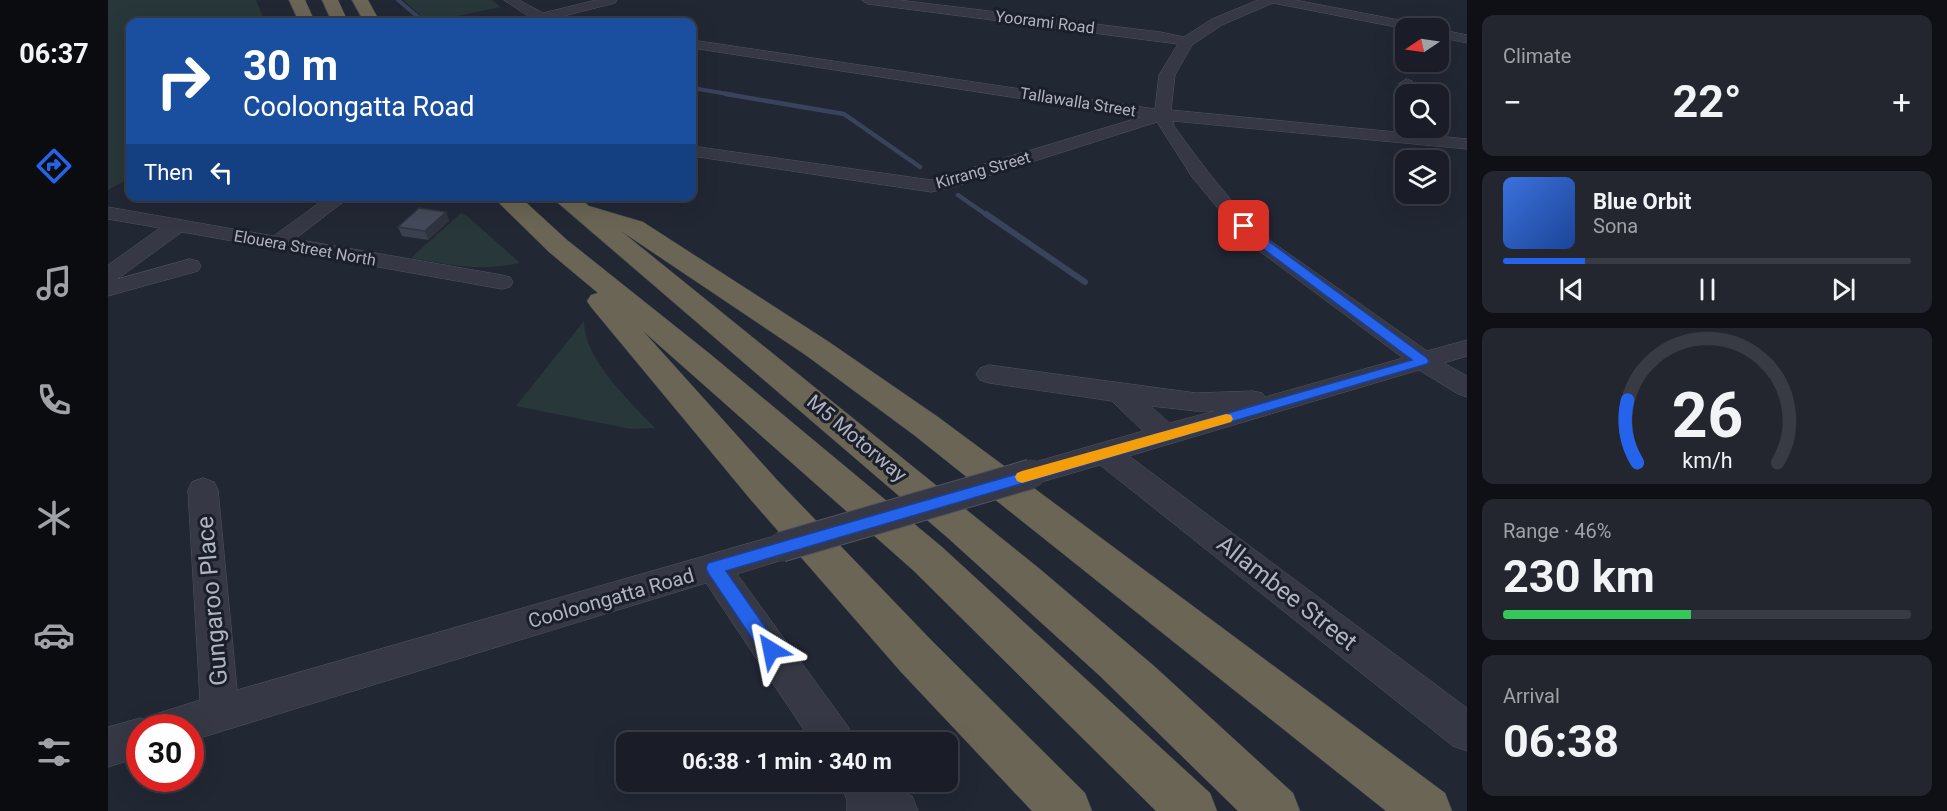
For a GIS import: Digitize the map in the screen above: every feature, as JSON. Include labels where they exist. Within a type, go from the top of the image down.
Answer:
[{"type":"highway","points":[[297,0],[305,18]]},
{"type":"highway","points":[[310,0],[318,18]]},
{"type":"highway","points":[[330,0],[338,18]]},
{"type":"highway","points":[[348,0],[356,18]]},
{"type":"highway","points":[[360,0],[370,18]]},
{"type":"highway","points":[[374,0],[383,18]]},
{"type":"highway","name":"M5 Motorway","points":[[518,201],[567,218],[837,420],[1093,641],[1275,811]]},
{"type":"highway","points":[[567,218],[608,310],[772,499],[917,657],[1067,811]]},
{"type":"highway","points":[[567,218],[634,227],[818,349],[935,433],[1427,811]]},
{"type":"highway","name":"M5 Motorway","points":[[567,218],[699,361],[928,559],[1192,811]]},
{"type":"street","points":[[510,0],[541,18]]},
{"type":"street","points":[[555,18],[611,0]]},
{"type":"street","name":"Yoorami Road","points":[[868,0],[1160,36],[1186,42]]},
{"type":"street","points":[[1269,0],[1217,22],[1186,42],[1167,75],[1164,115],[1166,126],[1199,173],[1249,231],[1423,361],[1467,388]]},
{"type":"street","points":[[1276,0],[1395,23]]},
{"type":"street","points":[[1449,35],[1467,39]]},
{"type":"street","name":"Tallawalla Street","points":[[696,45],[1164,115],[1464,144]]},
{"type":"street","name":"Kirrang Street","points":[[696,153],[931,186],[1164,115]]},
{"type":"street","points":[[1449,130],[1464,144]]},
{"type":"street","points":[[276,243],[335,201]]},
{"type":"street","name":"Elouera Street North","points":[[108,213],[502,282]]},
{"type":"street","points":[[108,275],[177,226]]},
{"type":"street","points":[[108,289],[190,266]]},
{"type":"street","name":"Cooloongatta Road","points":[[204,717],[1467,348]]},
{"type":"street","points":[[989,374],[1196,402],[1292,399]]},
{"type":"street","points":[[1120,393],[1166,436]]},
{"type":"street","name":"Allambee Street","points":[[1106,454],[1467,732]]},
{"type":"street","name":"Gungaroo Place","points":[[203,490],[220,712]]},
{"type":"street","points":[[714,568],[828,732]]},
{"type":"street","points":[[108,747],[126,741]]},
{"type":"shaded area","points":[[108,0],[256,0],[263,18],[126,18],[126,180],[108,190]]},
{"type":"shaded area","points":[[403,0],[492,0],[501,7],[447,18],[423,18]]},
{"type":"shaded area","points":[[461,213],[520,263],[478,267],[411,258]]},
{"type":"shaded area","points":[[584,321],[586,336],[600,365],[622,393],[655,428],[631,429],[516,406]]},
{"type":"building","points":[[419,208],[446,212],[425,231],[398,227]]},
{"type":"waterway","points":[[398,0],[419,18]]},
{"type":"waterway","points":[[696,89],[734,95]]},
{"type":"waterway","points":[[726,94],[844,114],[920,167]]},
{"type":"waterway","points":[[958,195],[988,216]]},
{"type":"waterway","points":[[986,214],[1085,282]]},
{"type":"slow traffic","points":[[1022,477],[1226,419]]},
{"type":"route","points":[[771,650],[714,568],[890,514],[1106,454],[1423,361],[1261,243],[1244,226]]}]
